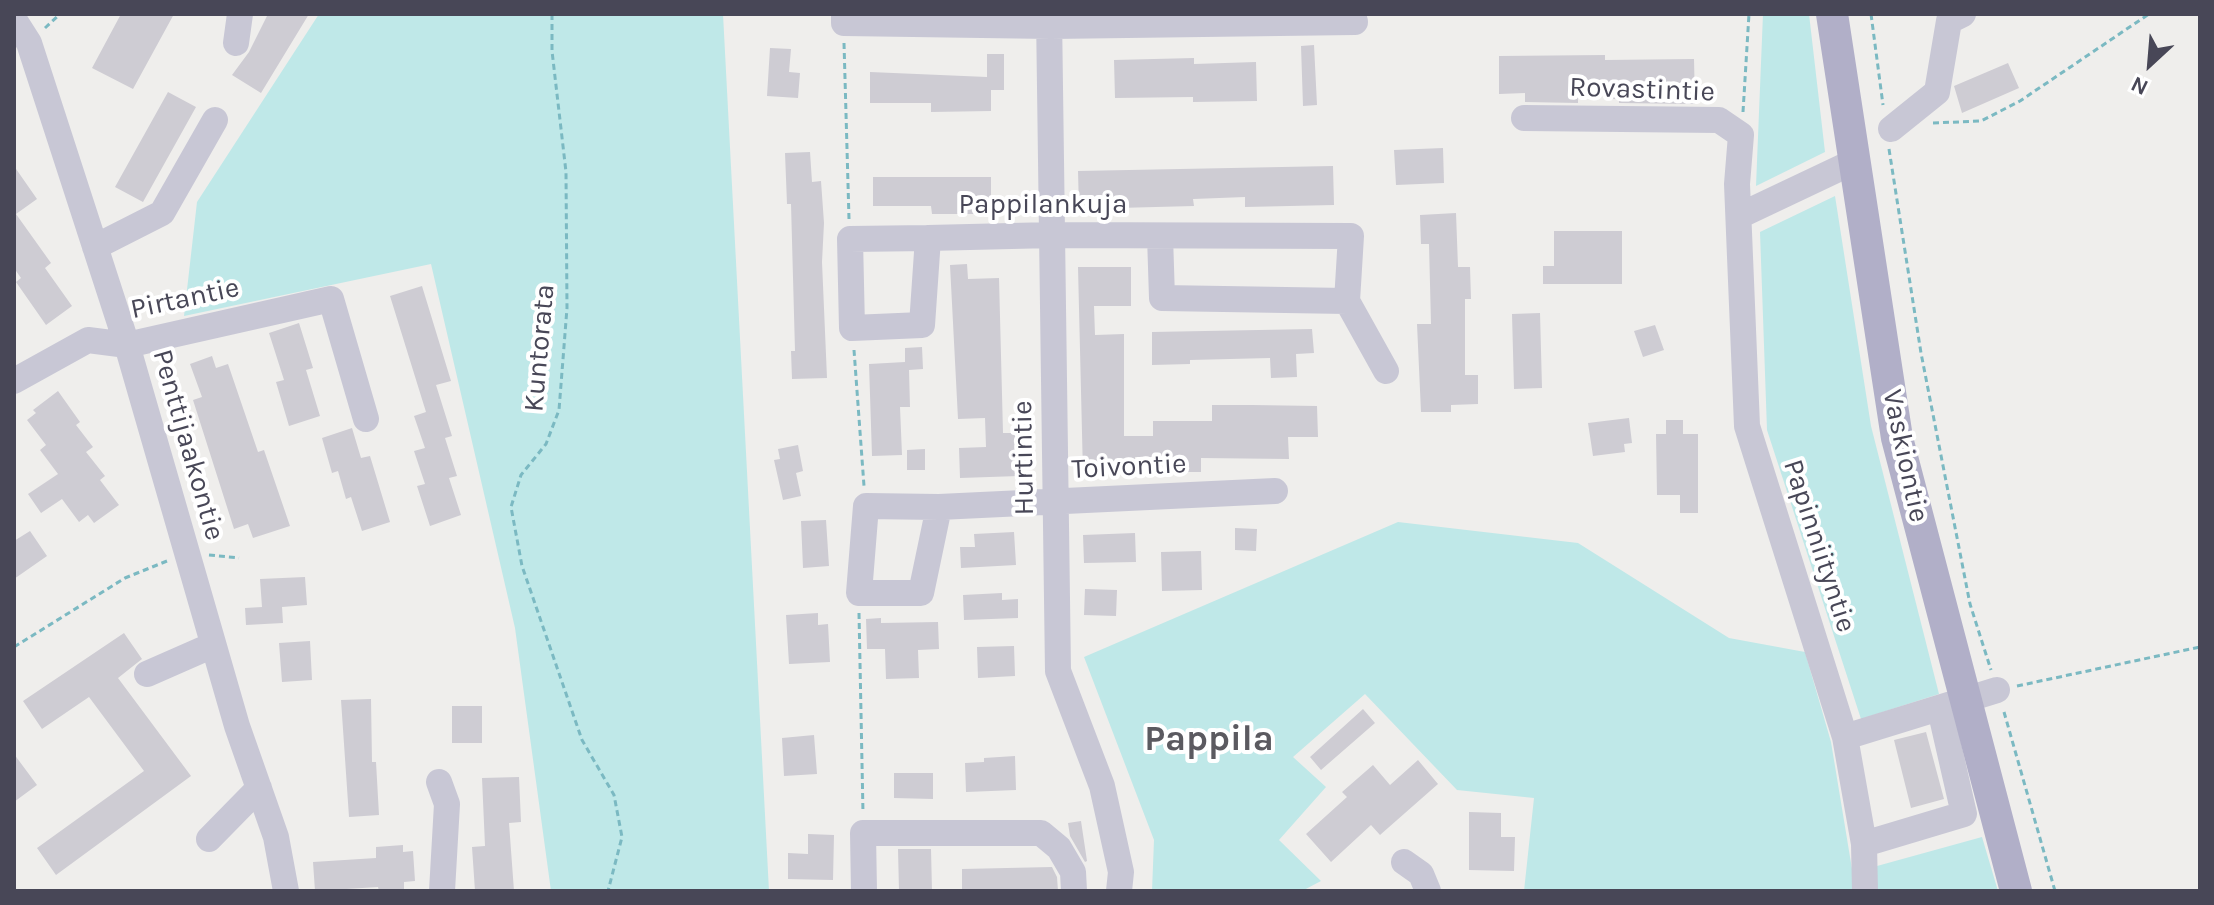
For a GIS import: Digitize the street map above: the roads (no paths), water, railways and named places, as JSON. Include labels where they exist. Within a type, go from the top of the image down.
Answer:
[{"type":"main road","name":"Vaskiontie","points":[[1832,14],[1897,438],[1953,706],[2016,891]]},
{"type":"street","points":[[14,22],[23,14]]},
{"type":"street","points":[[236,43],[240,14]]},
{"type":"street","points":[[844,19],[1355,22],[1353,14]]},
{"type":"street","points":[[1889,130],[1937,92],[1949,21],[1963,14]]},
{"type":"street","name":"Hurtintie","points":[[1050,20],[1058,671],[1102,786],[1121,872],[1119,891]]},
{"type":"street","name":"Penttijaakontie","points":[[14,22],[29,43],[127,345],[213,645],[276,837],[286,891]]},
{"type":"street","name":"Rovastintie","points":[[1524,118],[1719,120],[1741,135],[1739,216]]},
{"type":"street","points":[[95,247],[162,213],[215,120]]},
{"type":"street","points":[[1739,216],[1853,162]]},
{"type":"street","name":"Papinniityntie","points":[[1739,216],[1747,426],[1845,737],[1864,844],[1865,891]]},
{"type":"street","name":"Pappilankuja","points":[[928,238],[922,325],[852,328],[850,239],[1053,235],[1351,236],[1347,301],[1162,298],[1160,236]]},
{"type":"street","name":"Pirtantie","points":[[14,381],[88,340],[127,345],[331,299],[366,419]]},
{"type":"street","points":[[1347,301],[1386,371]]},
{"type":"street","name":"Toivontie","points":[[939,507],[921,593],[859,593],[866,506],[939,507],[1275,491]]},
{"type":"street","points":[[147,674],[213,645]]},
{"type":"street","points":[[1845,737],[1997,690]]},
{"type":"street","points":[[1864,844],[1964,814],[1953,706]]},
{"type":"street","points":[[439,782],[447,804],[442,891]]},
{"type":"street","points":[[209,839],[259,788]]},
{"type":"street","points":[[864,891],[863,833],[1041,833],[1059,848],[1073,872],[1074,891]]},
{"type":"street","points":[[1404,862],[1421,874],[1428,891]]},
{"type":"district","name":"Pappila","points":[[1209,740]]}]
